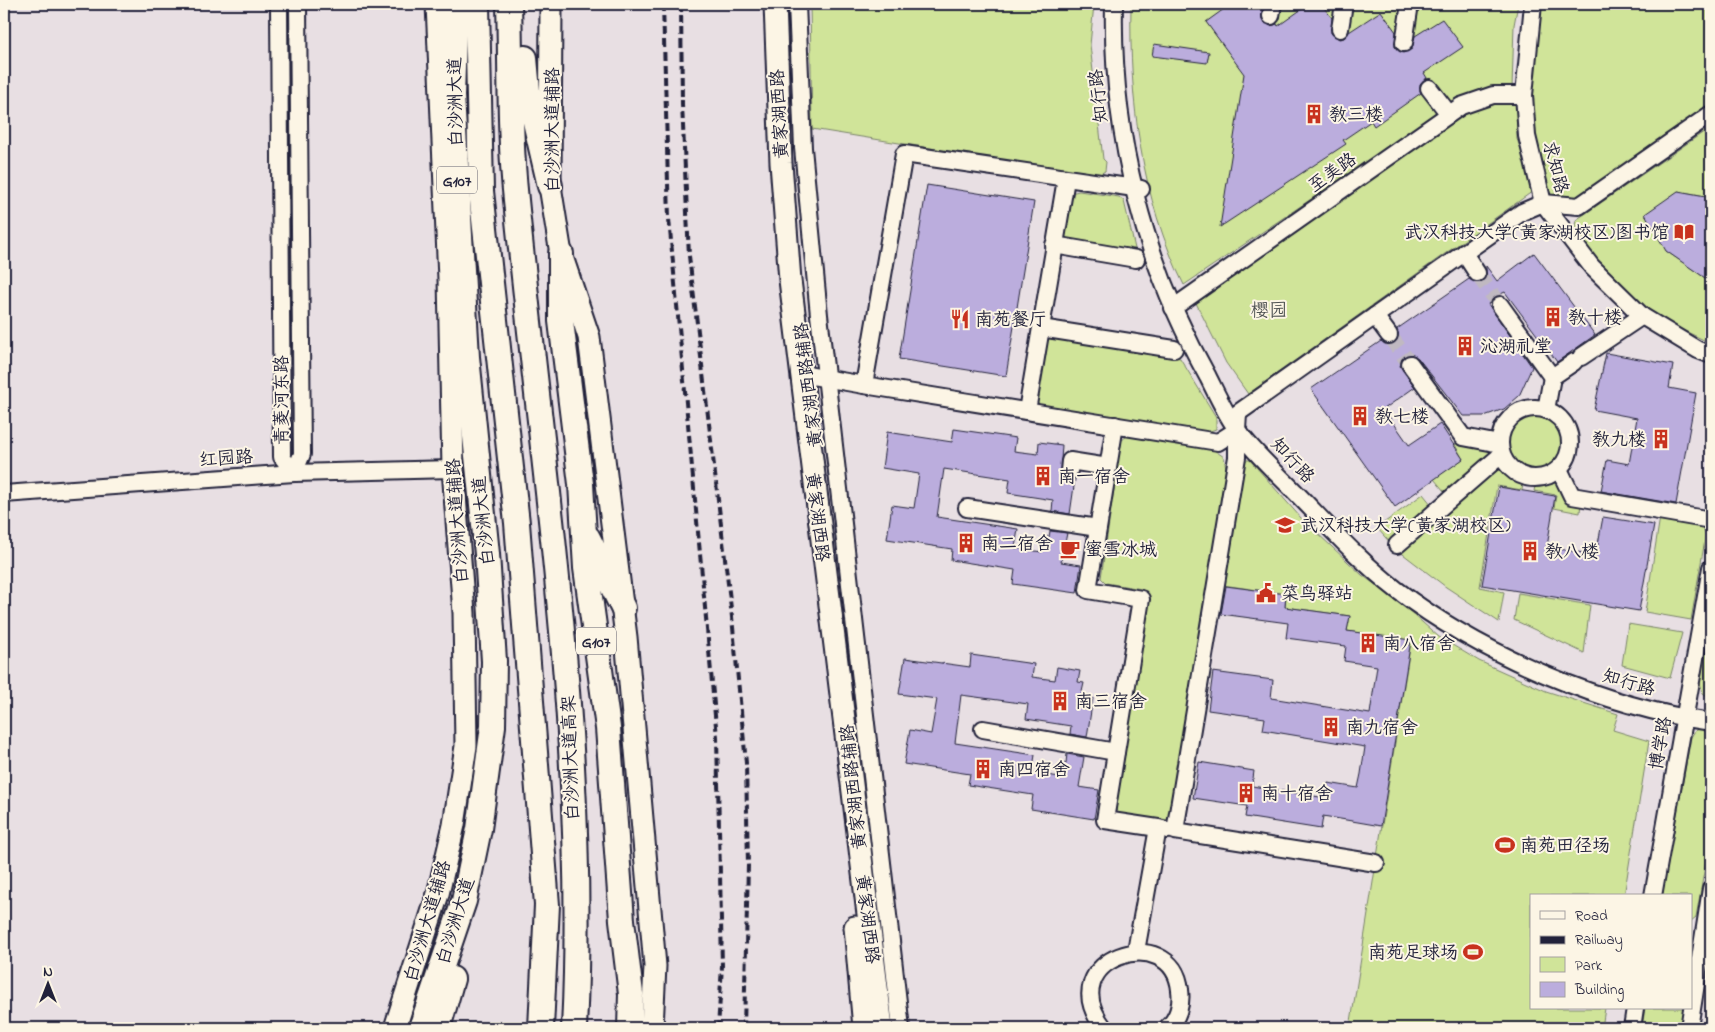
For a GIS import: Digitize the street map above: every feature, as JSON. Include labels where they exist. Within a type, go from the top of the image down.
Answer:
[{"type":"highway","name":"白沙洲大道","points":[[421,1028],[464,901],[479,829],[493,726],[494,661],[487,554],[467,357],[452,96],[454,4]]},
{"type":"highway","name":"白沙洲大道","points":[[477,4],[481,191],[517,523]]},
{"type":"highway","points":[[508,4],[516,197],[549,489]]},
{"type":"highway","points":[[517,4],[522,19],[528,91],[550,186]]},
{"type":"highway","name":"G107","points":[[560,254],[561,321],[581,484],[586,568],[608,728],[622,920],[631,994],[630,1028]]},
{"type":"highway","points":[[449,279],[467,357],[517,523]]},
{"type":"highway","points":[[549,489],[559,451],[561,321]]},
{"type":"highway","name":"白沙洲大道高架","points":[[549,489],[568,698],[578,944],[574,1028]]},
{"type":"highway","name":"白沙洲大道高架","points":[[517,523],[547,905],[541,1028]]},
{"type":"highway","points":[[584,529],[623,608]]},
{"type":"highway","points":[[438,1028],[452,986],[464,901]]},
{"type":"highway","points":[[616,1028],[622,920]]},
{"type":"main road","name":"白沙洲大道辅路","points":[[395,1028],[438,894],[454,825],[466,746],[464,613],[452,469],[449,279],[437,4]]},
{"type":"main road","points":[[438,43],[446,4]]},
{"type":"main road","name":"白沙洲大道辅路","points":[[550,4],[550,186],[560,254],[589,337],[623,608],[654,966],[652,1028]]},
{"type":"main road","name":"黄家湖西路","points":[[763,4],[768,129],[786,336],[820,596],[864,1028]]},
{"type":"main road","name":"黄家湖西路","points":[[775,4],[781,163],[800,374],[882,1028]]},
{"type":"street","name":"青菱河东路","points":[[279,4],[282,457],[294,473]]},
{"type":"street","name":"青菱河东路","points":[[294,473],[302,454],[298,4]]},
{"type":"street","name":"黄家湖西路辅路","points":[[797,4],[803,148],[901,1028]]},
{"type":"street","name":"知行路","points":[[1114,4],[1113,34],[1117,94],[1124,149],[1160,249],[1177,305],[1202,367],[1237,430],[1362,560],[1397,590],[1441,621],[1503,654],[1569,684],[1610,699],[1686,712],[1711,712]]},
{"type":"street","name":"知行路","points":[[1123,4],[1123,60],[1137,189]]},
{"type":"street","points":[[1340,30],[1344,4]]},
{"type":"street","points":[[1404,43],[1410,4]]},
{"type":"street","name":"求知路","points":[[1533,4],[1524,95],[1527,136],[1543,203],[1592,267],[1642,316],[1698,350],[1711,355]]},
{"type":"street","points":[[1429,88],[1449,114]]},
{"type":"street","name":"至美路","points":[[1177,305],[1461,106],[1493,95],[1524,95]]},
{"type":"street","points":[[1175,831],[1237,457],[1238,413],[1522,212],[1543,203],[1579,206],[1711,114]]},
{"type":"street","points":[[864,385],[904,154],[1137,189]]},
{"type":"street","points":[[1027,411],[1066,178]]},
{"type":"street","points":[[1054,245],[1136,259]]},
{"type":"street","points":[[1464,253],[1477,273]]},
{"type":"street","name":"知行路","points":[[1177,305],[1244,424],[1299,487],[1393,578],[1466,624],[1585,680],[1686,712],[1711,722]]},
{"type":"street","points":[[1500,305],[1552,377]]},
{"type":"street","points":[[1375,316],[1389,336]]},
{"type":"street","points":[[1546,410],[1552,377],[1642,316]]},
{"type":"street","points":[[1041,328],[1174,349]]},
{"type":"street","points":[[1410,364],[1463,437],[1500,450]]},
{"type":"street","points":[[800,374],[1218,442],[1237,430]]},
{"type":"street","points":[[1534,408],[1546,410],[1556,416],[1564,425],[1569,436],[1570,448],[1566,459],[1559,469],[1549,476],[1525,477],[1507,465],[1500,450],[1503,428],[1514,415],[1524,410],[1534,408]]},
{"type":"street","points":[[1115,425],[1088,590],[1141,599],[1105,820],[1376,863]]},
{"type":"street","points":[[1397,545],[1500,450]]},
{"type":"street","points":[[1069,471],[1070,461],[1108,467]]},
{"type":"street","name":"红园路","points":[[4,494],[294,473],[452,469]]},
{"type":"street","points":[[1559,469],[1572,496],[1711,520]]},
{"type":"street","points":[[967,508],[1098,528]]},
{"type":"street","name":"博学路","points":[[1653,894],[1711,568]]},
{"type":"street","points":[[983,729],[1116,752]]},
{"type":"street","points":[[1136,951],[1158,828]]},
{"type":"street","points":[[1692,996],[1698,933],[1711,889]]},
{"type":"street","points":[[1104,1028],[1095,1017],[1091,1002],[1092,987],[1098,973],[1108,961],[1121,954],[1136,951],[1151,954],[1163,961],[1173,971],[1180,984],[1181,999],[1178,1013],[1167,1028]]},
{"type":"street","points":[[1632,1028],[1635,1010]]},
{"type":"street","points":[[1689,1028],[1691,1010]]},
{"type":"green space","points":[[810,4],[1094,4],[1090,45],[1103,159],[1106,162],[1105,171],[1098,175],[812,129]]},
{"type":"green space","points":[[1131,4],[1518,4],[1514,25],[1512,88],[1459,99],[1184,285],[1169,252],[1157,218],[1141,148],[1132,76]]},
{"type":"green space","points":[[1534,4],[1711,4],[1711,112],[1579,206],[1543,203],[1527,136]]},
{"type":"green space","name":"樱园","points":[[1516,95],[1517,139],[1536,189],[1248,394],[1226,363],[1192,295],[1461,106]]},
{"type":"green space","points":[[1711,127],[1711,197],[1678,191],[1666,251],[1711,282],[1711,334],[1708,342],[1666,322],[1631,296],[1610,276],[1574,232],[1576,220]]},
{"type":"green space","points":[[1079,191],[1119,197],[1124,201],[1136,253],[1062,241],[1070,193]]},
{"type":"green space","points":[[1045,336],[1180,358],[1216,417],[1216,429],[1207,432],[1035,405]]},
{"type":"green space","points":[[1530,415],[1542,415],[1552,419],[1560,427],[1564,443],[1560,459],[1552,467],[1542,471],[1530,471],[1520,467],[1512,459],[1508,449],[1508,437],[1512,427],[1520,419]]},
{"type":"green space","points":[[1128,435],[1214,450],[1224,457],[1227,474],[1170,821],[1163,825],[1124,818],[1116,810],[1146,593],[1142,589],[1106,583],[1101,578],[1121,441]]},
{"type":"green space","points":[[1464,438],[1498,446],[1500,454],[1449,497],[1434,479],[1463,459],[1455,445]]},
{"type":"green space","name":"南苑田径场","points":[[1245,460],[1250,460],[1301,518],[1362,575],[1398,601],[1439,637],[1479,661],[1546,691],[1618,714],[1613,730],[1649,741],[1624,894],[1530,894],[1530,1010],[1605,1010],[1602,1028],[1350,1028],[1411,641],[1347,631],[1350,616],[1285,607],[1286,594],[1222,585],[1242,463]]},
{"type":"green space","points":[[1503,462],[1515,473],[1524,477],[1522,490],[1497,486],[1480,587],[1504,592],[1499,622],[1446,587],[1399,551]]},
{"type":"green space","points":[[1555,479],[1581,502],[1580,513],[1554,508],[1556,495],[1534,491],[1536,481]]},
{"type":"green space","points":[[1423,494],[1435,509],[1393,546],[1377,528]]},
{"type":"green space","points":[[1660,517],[1701,525],[1706,534],[1691,620],[1645,612]]},
{"type":"green space","points":[[1518,593],[1590,605],[1584,653],[1514,620]]},
{"type":"green space","points":[[1711,616],[1711,699],[1703,693],[1700,683]]},
{"type":"green space","points":[[1628,624],[1682,633],[1670,678],[1622,665]]},
{"type":"green space","points":[[1701,728],[1711,730],[1711,833],[1696,917],[1692,920],[1692,894],[1662,894],[1691,737],[1695,731]]},
{"type":"green space","points":[[1645,1010],[1683,1010],[1680,1028],[1642,1028]]},
{"type":"building","name":"教三楼","points":[[1231,4],[1262,4],[1262,19],[1270,26],[1277,24],[1278,26],[1309,4],[1321,4],[1332,18],[1331,33],[1339,39],[1344,38],[1349,32],[1381,11],[1396,32],[1395,47],[1403,53],[1412,49],[1415,36],[1442,19],[1463,47],[1424,73],[1427,78],[1420,84],[1421,93],[1374,126],[1371,121],[1343,140],[1346,144],[1220,227],[1244,74],[1206,22]]},
{"type":"building","points":[[1154,44],[1209,52],[1207,63],[1152,56]]},
{"type":"building","name":"南苑餐厅","points":[[927,185],[1034,202],[1006,376],[899,359]]},
{"type":"building","name":"武汉科技大学(黄家湖校区)图书馆","points":[[1678,191],[1711,197],[1711,282],[1666,251],[1645,214]]},
{"type":"building","points":[[1534,253],[1595,335],[1557,362],[1505,292],[1494,297],[1488,304],[1532,367],[1519,396],[1504,409],[1484,416],[1463,416],[1418,358],[1409,354],[1404,356],[1400,366],[1415,387],[1384,409],[1409,445],[1440,424],[1463,459],[1395,507],[1311,389],[1381,341],[1385,344],[1394,343],[1398,339],[1397,329],[1469,279],[1477,283],[1483,281],[1486,277],[1486,266],[1497,281]]},
{"type":"building","name":"教九楼","points":[[1606,353],[1673,365],[1669,388],[1696,393],[1676,504],[1601,491],[1607,460],[1629,464],[1637,418],[1594,410]]},
{"type":"building","points":[[954,429],[1016,438],[1014,451],[1038,454],[1039,442],[1062,445],[1060,475],[1068,481],[1075,479],[1070,514],[1052,511],[1053,500],[1008,493],[1010,479],[944,469],[937,517],[1018,529],[1015,548],[1042,552],[1045,536],[1049,537],[1050,531],[1067,533],[1061,562],[1081,565],[1077,593],[1013,584],[1015,570],[951,560],[952,549],[887,539],[892,505],[914,508],[919,474],[882,468],[887,432],[952,442]]},
{"type":"building","name":"教八楼","points":[[1499,487],[1555,496],[1547,547],[1596,555],[1603,517],[1654,525],[1639,611],[1482,585]]},
{"type":"building","points":[[1226,586],[1286,594],[1285,607],[1350,616],[1347,631],[1411,640],[1381,826],[1323,816],[1321,829],[1245,817],[1247,806],[1193,798],[1199,762],[1254,771],[1252,786],[1326,798],[1328,783],[1358,788],[1361,774],[1365,747],[1263,730],[1265,718],[1208,710],[1213,672],[1273,680],[1271,698],[1370,714],[1377,666],[1344,661],[1346,646],[1286,638],[1288,623],[1221,614]]},
{"type":"building","points":[[971,655],[1034,664],[1032,677],[1055,680],[1057,667],[1080,671],[1078,682],[1084,683],[1081,696],[1093,698],[1087,737],[1070,734],[1071,726],[1026,719],[1028,704],[961,695],[955,743],[1035,755],[1032,773],[1060,777],[1062,762],[1066,763],[1067,754],[1084,757],[1079,787],[1099,790],[1094,819],[1031,809],[1033,795],[968,785],[970,774],[904,764],[910,730],[931,734],[937,699],[899,694],[905,658],[970,667]]},
{"type":"tunnel","points":[[1477,273],[1500,305]]},
{"type":"tunnel","points":[[1389,335],[1410,364]]},
{"type":"railway","points":[[663,4],[669,219],[717,737],[722,966],[718,1028]]},
{"type":"railway","points":[[681,4],[682,104],[689,256],[732,617],[746,763],[748,865],[744,1028]]},
{"type":"place","name":"教三楼","points":[[1314,114]]},
{"type":"place","name":"武汉科技大学(黄家湖校区)图书馆","points":[[1684,232]]},
{"type":"place","name":"教十楼","points":[[1553,317]]},
{"type":"place","name":"南苑餐厅","points":[[960,319]]},
{"type":"place","name":"沁湖礼堂","points":[[1465,346]]},
{"type":"place","name":"教七楼","points":[[1360,416]]},
{"type":"place","name":"教九楼","points":[[1661,439]]},
{"type":"place","name":"南一宿舍","points":[[1043,476]]},
{"type":"place","name":"武汉科技大学(黄家湖校区)","points":[[1285,525]]},
{"type":"place","name":"南二宿舍","points":[[966,543]]},
{"type":"place","name":"蜜雪冰城","points":[[1070,549]]},
{"type":"place","name":"教八楼","points":[[1530,551]]},
{"type":"place","name":"菜鸟驿站","points":[[1266,593]]},
{"type":"place","name":"南八宿舍","points":[[1368,643]]},
{"type":"place","name":"南三宿舍","points":[[1060,701]]},
{"type":"place","name":"南九宿舍","points":[[1331,727]]},
{"type":"place","name":"南四宿舍","points":[[983,769]]},
{"type":"place","name":"南十宿舍","points":[[1246,793]]},
{"type":"place","name":"南苑田径场","points":[[1505,845]]},
{"type":"place","name":"南苑足球场","points":[[1473,952]]}]
